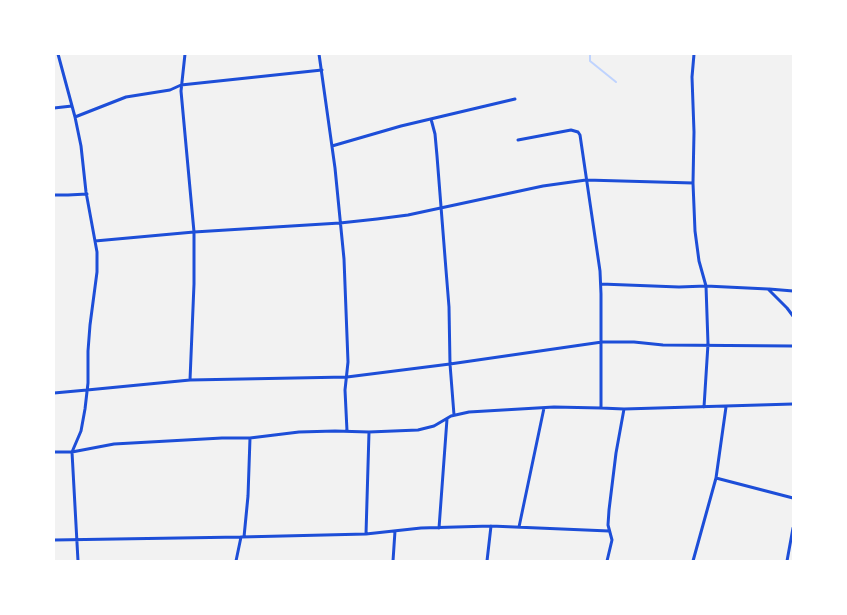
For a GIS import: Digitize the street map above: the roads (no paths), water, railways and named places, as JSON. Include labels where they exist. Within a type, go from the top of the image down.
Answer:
[{"type":"street","points":[[58,54],[81,146],[95,242],[97,272],[90,325],[85,409],[81,431],[72,452],[78,561]]},
{"type":"street","points":[[185,54],[181,85],[194,232],[190,380]]},
{"type":"street","points":[[319,54],[332,146],[344,259],[348,362],[345,390],[347,432]]},
{"type":"street","points":[[694,54],[692,77],[695,231],[699,261],[706,286],[708,344],[704,407]]},
{"type":"street","points":[[75,117],[126,97],[170,90],[181,85],[322,70]]},
{"type":"street","points":[[332,146],[401,126],[515,99]]},
{"type":"street","points":[[54,108],[72,106]]},
{"type":"street","points":[[431,119],[435,134],[449,307],[450,364],[454,415]]},
{"type":"street","points":[[518,140],[568,130],[578,132],[580,135],[600,270],[601,408]]},
{"type":"street","points":[[95,242],[194,232],[340,224],[440,208],[526,189],[586,180],[693,183]]},
{"type":"street","points":[[54,195],[87,194]]},
{"type":"street","points":[[601,284],[679,287],[706,286],[793,291]]},
{"type":"street","points":[[768,289],[793,316]]},
{"type":"street","points":[[54,393],[190,380],[347,377],[602,342],[793,346]]},
{"type":"street","points":[[54,452],[72,452],[114,444],[250,438],[299,432],[418,430],[434,426],[454,415],[469,412],[544,408],[624,409],[793,404]]},
{"type":"street","points":[[693,561],[716,478],[726,407]]},
{"type":"street","points":[[519,527],[544,408]]},
{"type":"street","points":[[607,561],[612,540],[609,531],[609,510],[612,482],[624,409]]},
{"type":"street","points":[[439,528],[447,418]]},
{"type":"street","points":[[366,534],[369,432]]},
{"type":"street","points":[[236,561],[243,537],[248,496],[250,438]]},
{"type":"street","points":[[716,478],[793,498]]},
{"type":"street","points":[[54,540],[366,534],[421,528],[491,526],[609,531]]},
{"type":"street","points":[[487,561],[491,526]]},
{"type":"street","points":[[787,561],[793,528]]},
{"type":"street","points":[[393,561],[395,531]]},
{"type":"waterway","points":[[590,54],[590,61],[616,82]]}]
